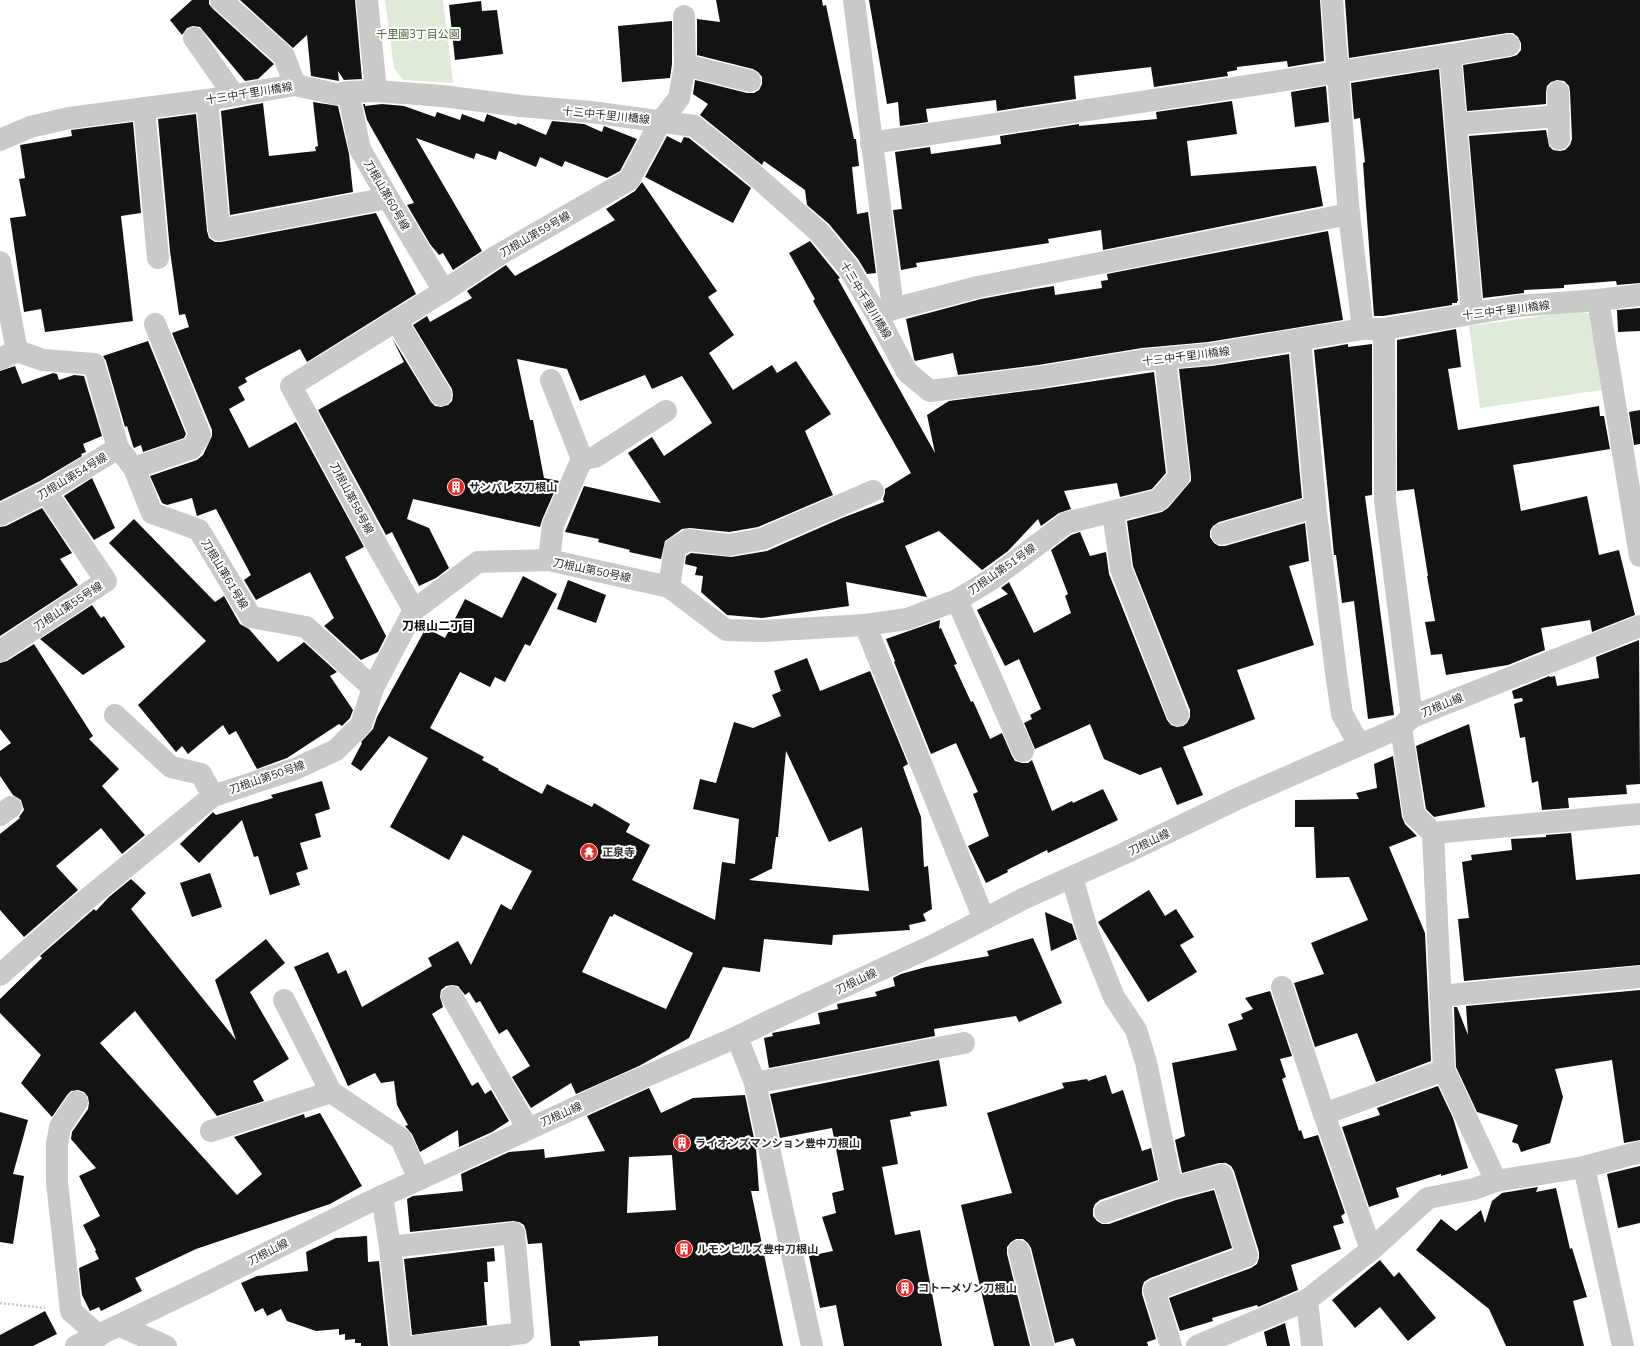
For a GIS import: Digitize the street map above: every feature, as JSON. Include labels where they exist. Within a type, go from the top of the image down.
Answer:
[{"type":"street","points":[[368,0],[376,91]]},
{"type":"street","points":[[854,0],[872,143],[885,312],[978,287],[1348,214]]},
{"type":"street","points":[[1332,0],[1348,214],[1373,329],[1385,501],[1414,815],[1433,833],[1444,1070],[1496,1181]]},
{"type":"street","points":[[227,3],[284,56],[295,85]]},
{"type":"street","name":"刀根山第59号線","points":[[291,386],[444,291],[494,257],[629,180],[661,121],[679,98],[685,65],[684,16]]},
{"type":"street","points":[[194,38],[233,94]]},
{"type":"street","points":[[872,143],[1509,45]]},
{"type":"street","points":[[1450,55],[1472,314]]},
{"type":"street","points":[[685,65],[750,81]]},
{"type":"street","name":"十三中千里川橋線","points":[[0,140],[30,127],[69,118],[207,100],[233,94],[295,85],[336,94],[376,91],[442,96],[521,106],[591,112],[694,126],[748,169],[819,232],[885,312],[907,372],[930,391],[1040,377],[1144,360],[1210,354],[1517,306],[1598,300],[1640,295]]},
{"type":"street","name":"刀根山第60号線","points":[[348,92],[360,149],[444,291]]},
{"type":"street","points":[[1558,92],[1559,140]]},
{"type":"street","points":[[207,100],[219,230],[388,198]]},
{"type":"street","points":[[144,108],[158,258]]},
{"type":"street","points":[[1456,124],[1559,116]]},
{"type":"street","points":[[0,262],[8,355],[43,360],[94,364],[118,448]]},
{"type":"street","points":[[1598,300],[1634,480],[1640,556]]},
{"type":"street","points":[[396,320],[441,394]]},
{"type":"street","points":[[134,468],[192,448],[200,435],[155,324]]},
{"type":"street","points":[[1300,339],[1316,507],[1342,714],[1359,744]]},
{"type":"street","name":"刀根山第51号線","points":[[865,625],[907,618],[956,600],[992,579],[1066,523],[1159,500],[1179,477],[1165,359]]},
{"type":"street","points":[[549,560],[553,525],[582,459],[551,380]]},
{"type":"street","name":"刀根山第58号線","points":[[291,386],[374,540],[414,610]]},
{"type":"street","points":[[582,459],[595,457],[666,411]]},
{"type":"street","name":"刀根山第54号線","points":[[0,515],[46,492],[118,448],[134,468]]},
{"type":"street","name":"刀根山第61号線","points":[[134,468],[152,512],[199,530],[251,617],[306,627],[373,688]]},
{"type":"street","points":[[669,587],[675,548],[688,540],[729,544],[762,539],[873,491]]},
{"type":"street","name":"刀根山第55号線","points":[[0,651],[106,581],[46,492]]},
{"type":"street","points":[[1222,534],[1316,507]]},
{"type":"street","points":[[1113,512],[1121,569],[1178,715]]},
{"type":"street","name":"刀根山第50号線","points":[[0,975],[76,908],[213,796],[295,769],[336,750],[361,726],[373,688],[414,610],[478,562],[549,560],[669,587],[726,630],[762,631],[865,625]]},
{"type":"street","points":[[956,600],[1023,751]]},
{"type":"street","points":[[865,625],[984,919]]},
{"type":"street","name":"刀根山線","points":[[76,1346],[120,1326],[382,1196],[616,1089],[737,1037],[766,1022],[932,946],[1025,898],[1237,799],[1324,761],[1406,722],[1640,626]]},
{"type":"street","points":[[115,715],[171,766],[201,774],[213,796]]},
{"type":"street","points":[[1433,833],[1640,814]]},
{"type":"street","points":[[1072,877],[1087,930],[1114,997],[1136,1030],[1146,1062],[1172,1188]]},
{"type":"street","points":[[1440,996],[1640,977]]},
{"type":"street","points":[[1282,987],[1371,1250]]},
{"type":"street","points":[[452,997],[528,1129]]},
{"type":"street","points":[[284,1000],[331,1092],[401,1139],[419,1179]]},
{"type":"street","points":[[737,1037],[755,1083],[812,1346]]},
{"type":"street","points":[[755,1083],[964,1043]]},
{"type":"street","points":[[1324,1114],[1444,1070]]},
{"type":"street","points":[[211,1131],[331,1092]]},
{"type":"street","points":[[77,1102],[60,1127],[57,1144],[57,1182],[71,1311],[99,1336]]},
{"type":"street","points":[[1197,1346],[1307,1300],[1371,1250],[1428,1198],[1474,1189],[1496,1181],[1584,1167],[1640,1152]]},
{"type":"street","points":[[1584,1167],[1623,1346]]},
{"type":"street","points":[[1105,1212],[1172,1188],[1222,1175],[1247,1256],[1154,1290],[1172,1346]]},
{"type":"street","points":[[382,1196],[390,1247],[401,1346]]},
{"type":"street","points":[[390,1247],[514,1233],[523,1333],[417,1346]]},
{"type":"street","points":[[1019,1251],[1043,1346]]},
{"type":"street","points":[[1307,1300],[1312,1346]]},
{"type":"street","points":[[120,1326],[166,1346]]},
{"type":"path","points":[[0,1303],[71,1311]]},
{"type":"green space","name":"千里園3丁目公園","points":[[385,0],[443,0],[453,83],[403,80],[394,68]]},
{"type":"green space","points":[[1579,311],[1591,314],[1602,390],[1480,408],[1469,326]]},
{"type":"building","points":[[192,0],[209,0],[209,4],[213,9],[274,64],[258,79],[245,81],[200,27],[193,26],[187,28],[182,35],[170,20]]},
{"type":"building","points":[[240,0],[355,0],[362,79],[344,80],[338,71],[339,81],[311,76],[307,35],[293,48]]},
{"type":"building","points":[[716,0],[822,0],[823,6],[826,5],[854,139],[856,139],[859,166],[852,167],[857,214],[868,212],[876,273],[867,274],[858,259],[829,224],[807,205],[805,190],[764,161],[762,165],[700,115],[708,104],[693,94],[695,80],[747,93],[754,93],[759,90],[762,84],[762,77],[753,69],[697,55],[697,19],[720,22]]},
{"type":"building","points":[[869,0],[1320,0],[1324,61],[1288,67],[1287,61],[1237,67],[1237,70],[1227,72],[1228,76],[1154,87],[1151,67],[1074,76],[1076,99],[997,111],[996,100],[926,109],[928,122],[900,126],[898,102],[887,104]]},
{"type":"building","points":[[1345,0],[1640,0],[1640,283],[1617,285],[1616,281],[1564,285],[1564,288],[1524,290],[1524,293],[1483,298],[1469,136],[1546,130],[1549,146],[1553,150],[1565,150],[1570,145],[1572,139],[1569,86],[1564,81],[1557,80],[1551,82],[1547,86],[1546,104],[1467,111],[1463,65],[1517,55],[1521,50],[1521,43],[1518,37],[1513,33],[1507,33],[1349,58]]},
{"type":"building","points":[[481,1],[482,11],[497,10],[503,54],[455,60],[449,5]]},
{"type":"building","points":[[672,21],[672,64],[670,78],[622,82],[618,26]]},
{"type":"building","points":[[1439,69],[1458,301],[1457,303],[1452,303],[1452,305],[1383,316],[1374,316],[1363,163],[1365,162],[1360,118],[1354,119],[1351,83]]},
{"type":"building","points":[[1326,86],[1329,122],[1295,127],[1291,92]]},
{"type":"building","points":[[1232,101],[1237,134],[1187,141],[1191,176],[1316,166],[1323,206],[1103,250],[1101,230],[1048,239],[1049,243],[916,263],[917,267],[901,270],[893,210],[902,209],[895,152],[930,147],[931,154],[1001,144],[1000,136],[1079,124],[1079,126],[1157,119],[1156,112]]},
{"type":"building","points":[[313,102],[338,106],[349,154],[353,192],[230,215],[221,111],[263,103],[269,156],[316,151],[315,147],[318,146]]},
{"type":"building","points":[[363,104],[365,104],[365,106],[382,104],[404,106],[435,117],[437,112],[460,120],[462,114],[484,122],[487,114],[516,125],[518,123],[546,135],[552,121],[584,124],[602,132],[604,126],[637,139],[620,171],[607,178],[565,161],[562,167],[540,157],[536,167],[499,151],[496,160],[476,153],[474,159],[416,138],[482,251],[453,270],[443,253],[439,255],[430,244],[407,205],[414,203],[367,120]]},
{"type":"building","points":[[196,114],[207,231],[209,238],[215,242],[221,242],[376,213],[416,294],[307,362],[300,349],[245,378],[247,382],[238,387],[245,400],[229,409],[249,448],[296,422],[364,547],[345,557],[386,636],[378,652],[361,660],[324,626],[334,618],[310,572],[256,600],[244,580],[251,575],[216,509],[197,516],[192,498],[167,505],[162,503],[150,476],[197,460],[203,455],[212,436],[212,430],[172,333],[189,327],[185,314],[179,315],[170,251],[158,119]]},
{"type":"building","points":[[133,122],[141,213],[121,216],[133,321],[45,332],[41,309],[24,312],[10,218],[26,216],[19,179],[25,178],[20,145],[72,136],[71,130]]},
{"type":"building","points":[[667,136],[681,143],[684,137],[689,138],[751,188],[733,223],[645,177]]},
{"type":"building","points":[[642,182],[717,291],[708,297],[734,335],[709,353],[733,390],[772,365],[777,373],[796,361],[831,414],[805,431],[833,495],[758,527],[729,532],[690,528],[682,529],[665,541],[661,559],[629,552],[630,550],[598,542],[599,539],[565,532],[584,486],[661,503],[628,453],[652,437],[664,456],[712,423],[682,376],[652,389],[645,375],[580,401],[567,369],[517,359],[530,420],[533,420],[544,478],[559,481],[540,527],[413,499],[407,519],[429,528],[449,568],[436,578],[419,586],[392,532],[386,535],[318,410],[404,362],[392,338],[431,402],[435,406],[441,407],[448,405],[452,401],[452,389],[413,325],[427,316],[430,322],[472,298],[467,291],[506,265],[515,276],[615,220],[606,209],[635,191]]},
{"type":"building","points":[[1328,231],[1343,320],[1208,342],[1142,348],[1038,365],[958,375],[953,353],[915,361],[914,359],[906,319],[981,299],[1054,286],[1055,295],[1102,288],[1101,281],[1108,280],[1107,274]]},
{"type":"building","points":[[810,241],[840,278],[838,279],[935,453],[927,415],[949,401],[1154,372],[1166,473],[1152,489],[1120,497],[1117,483],[1064,491],[1071,509],[1059,513],[1041,526],[1038,519],[1008,551],[982,570],[939,531],[905,546],[927,597],[846,582],[849,606],[762,618],[727,615],[701,592],[703,576],[695,575],[697,567],[685,564],[686,556],[691,553],[731,557],[767,551],[842,518],[884,502],[883,499],[885,489],[911,473],[813,301],[815,299],[789,253]]},
{"type":"building","points":[[1640,308],[1640,331],[1618,332],[1617,310]]},
{"type":"building","points":[[1456,329],[1461,367],[1448,369],[1458,430],[1599,406],[1600,416],[1604,416],[1610,449],[1513,465],[1521,511],[1587,496],[1599,555],[1619,550],[1635,615],[1592,632],[1590,620],[1541,628],[1545,650],[1508,665],[1446,675],[1442,654],[1431,655],[1425,622],[1435,621],[1414,489],[1397,491],[1397,340]]},
{"type":"building","points":[[148,341],[186,434],[184,438],[143,452],[141,445],[134,448],[127,426],[125,427],[106,361],[103,356]]},
{"type":"building","points":[[1348,344],[1348,347],[1372,344],[1372,495],[1365,496],[1394,715],[1368,719],[1354,601],[1342,603],[1336,555],[1334,555],[1314,350]]},
{"type":"building","points":[[1289,354],[1302,498],[1219,522],[1213,526],[1210,531],[1210,537],[1214,543],[1219,546],[1225,546],[1305,523],[1309,561],[1289,566],[1314,645],[1237,670],[1255,719],[1183,747],[1203,795],[1177,805],[1161,767],[1140,775],[1104,759],[1090,724],[1035,749],[1024,723],[1032,719],[1030,715],[1041,709],[1019,659],[1005,666],[977,610],[1008,594],[1001,588],[1009,582],[1034,633],[1071,613],[1065,596],[1068,594],[1051,550],[1071,535],[1080,532],[1090,556],[1106,552],[1109,574],[1167,720],[1171,725],[1177,727],[1183,726],[1187,723],[1190,717],[1190,710],[1133,566],[1127,521],[1162,512],[1168,508],[1191,481],[1179,369],[1212,366]]},
{"type":"building","points":[[15,366],[22,384],[53,373],[57,374],[59,380],[74,375],[84,376],[102,436],[83,444],[86,452],[81,454],[82,456],[40,481],[0,501],[0,371]]},
{"type":"building","points":[[1640,410],[1640,444],[1634,445],[1629,412]]},
{"type":"building","points":[[92,478],[115,528],[94,540],[64,496]]},
{"type":"building","points":[[42,508],[72,553],[60,559],[78,585],[0,636],[0,527],[6,526]]},
{"type":"building","points":[[134,519],[215,602],[224,596],[240,624],[249,629],[278,662],[304,642],[337,672],[330,676],[353,710],[350,718],[342,726],[339,724],[287,758],[257,769],[236,731],[229,735],[223,725],[188,754],[182,746],[176,752],[138,705],[206,641],[109,543]]},
{"type":"building","points":[[523,576],[557,594],[530,646],[525,644],[505,682],[495,677],[490,687],[460,672],[430,728],[484,757],[482,760],[542,794],[547,784],[592,807],[594,803],[630,824],[626,832],[650,845],[632,880],[715,920],[722,862],[735,864],[739,819],[693,809],[700,779],[716,783],[734,722],[753,728],[781,716],[772,695],[781,691],[774,671],[807,658],[820,691],[870,671],[908,764],[903,767],[921,817],[924,867],[928,866],[932,909],[923,914],[926,921],[909,925],[910,930],[833,935],[832,945],[764,939],[760,972],[723,967],[689,1038],[639,1066],[576,1094],[571,1083],[531,1108],[512,1077],[530,1066],[507,1029],[499,1034],[480,1001],[476,1003],[469,992],[465,995],[458,986],[446,986],[441,990],[440,997],[443,1007],[432,1014],[472,1086],[478,1082],[485,1094],[491,1090],[509,1121],[492,1132],[459,1147],[458,1130],[420,1152],[412,1134],[405,1126],[408,1125],[397,1105],[394,1081],[381,1083],[375,1073],[348,1086],[294,967],[328,952],[338,974],[346,970],[362,1007],[432,966],[428,958],[458,941],[471,965],[501,904],[511,910],[532,871],[463,835],[449,860],[390,827],[428,758],[389,736],[361,771],[351,764],[362,743],[361,742],[373,729],[377,717],[426,628],[445,638],[465,599],[502,618]],"holes":[[[786,751],[829,842],[862,827],[869,891],[749,880],[773,868],[776,837],[778,837]],[[614,914],[693,953],[666,1009],[582,972],[610,916],[612,917]]]},
{"type":"building","points":[[568,580],[606,595],[596,623],[557,609]]},
{"type":"building","points":[[92,605],[101,618],[104,616],[125,647],[83,675],[40,639]]},
{"type":"building","points":[[940,620],[939,629],[941,628],[957,664],[954,665],[971,702],[973,701],[990,739],[1002,733],[1015,761],[1028,763],[1032,760],[1052,811],[1072,801],[1073,803],[1103,789],[1118,820],[1048,853],[1047,850],[1007,870],[1008,872],[986,883],[968,846],[989,836],[973,794],[978,792],[956,743],[931,754],[886,639]]},
{"type":"building","points":[[1639,640],[1640,784],[1626,785],[1627,794],[1568,798],[1569,808],[1542,810],[1538,781],[1532,783],[1525,737],[1520,738],[1514,704],[1523,701],[1522,698],[1514,699],[1512,691],[1549,676],[1555,676],[1557,686],[1599,678],[1596,657]]},
{"type":"building","points":[[34,644],[93,736],[89,739],[119,769],[102,786],[145,835],[122,854],[101,828],[56,866],[78,890],[24,937],[0,910],[0,834],[20,818],[19,817],[24,810],[21,800],[13,795],[0,776],[0,751],[11,743],[0,729],[0,663],[7,661]]},
{"type":"building","points":[[1469,724],[1485,807],[1434,817],[1426,809],[1416,746]]},
{"type":"building","points":[[1393,756],[1402,817],[1405,824],[1417,836],[1389,847],[1425,933],[1431,1061],[1376,1082],[1357,1033],[1315,1047],[1294,983],[1324,974],[1311,943],[1368,920],[1349,877],[1316,878],[1314,827],[1295,827],[1295,800],[1359,799],[1356,793],[1377,788],[1374,764]]},
{"type":"building","points":[[322,781],[330,809],[315,814],[321,837],[300,843],[308,869],[296,873],[300,885],[270,895],[258,856],[254,857],[242,820],[199,863],[180,844],[213,812],[216,815],[273,798],[271,795]]},
{"type":"building","points":[[1571,833],[1576,880],[1640,874],[1640,965],[1464,981],[1458,919],[1469,918],[1462,862],[1472,860],[1471,855],[1512,850],[1511,839],[1546,837],[1546,835]]},
{"type":"building","points":[[210,873],[222,907],[192,917],[180,883]]},
{"type":"building","points":[[131,879],[146,893],[131,909],[236,1040],[215,980],[266,939],[285,963],[250,992],[289,1059],[253,1081],[264,1101],[217,1116],[135,1011],[100,1043],[237,1195],[262,1174],[234,1137],[304,1114],[305,1118],[320,1113],[362,1186],[330,1204],[196,1249],[135,1278],[142,1291],[101,1311],[99,1307],[90,1311],[82,1295],[79,1268],[99,1259],[83,1225],[100,1216],[79,1176],[96,1168],[71,1139],[72,1132],[88,1109],[88,1097],[84,1092],[78,1090],[71,1091],[52,1117],[21,1083],[41,1055],[0,1013],[0,999],[42,958],[40,956],[94,909],[96,911],[109,897]]},
{"type":"building","points":[[1149,890],[1165,916],[1176,909],[1194,937],[1180,945],[1197,972],[1148,1002],[1098,922]]},
{"type":"building","points":[[1045,912],[1072,924],[1077,939],[1051,951]]},
{"type":"building","points":[[1033,938],[1062,1003],[1019,1022],[1016,1016],[934,1029],[935,1036],[769,1068],[764,1038],[773,1036],[772,1033],[820,1024],[818,1013],[838,1009],[837,1004],[877,996],[875,992],[895,986],[893,978],[901,974],[926,967],[989,956],[987,951]]},
{"type":"building","points":[[1640,990],[1640,1140],[1624,1143],[1612,1060],[1555,1069],[1563,1097],[1550,1143],[1521,1152],[1518,1144],[1512,1142],[1518,1125],[1477,1112],[1456,1067],[1454,1007],[1457,1007],[1468,1035],[1466,1006]]},
{"type":"building","points":[[1270,991],[1292,1056],[1280,1059],[1286,1077],[1282,1079],[1299,1131],[1301,1130],[1304,1139],[1318,1135],[1345,1213],[1341,1216],[1344,1223],[1333,1226],[1341,1249],[1291,1265],[1298,1290],[1258,1307],[1257,1305],[1212,1318],[1213,1321],[1180,1331],[1169,1298],[1251,1268],[1257,1264],[1259,1252],[1234,1171],[1231,1166],[1226,1163],[1219,1163],[1182,1173],[1175,1140],[1185,1136],[1172,1063],[1237,1050],[1228,1024],[1243,1019],[1241,1014],[1253,1009],[1245,998]]},
{"type":"building","points":[[939,1060],[947,1106],[910,1112],[911,1116],[890,1120],[898,1164],[882,1167],[895,1235],[920,1230],[942,1346],[844,1346],[836,1305],[820,1308],[809,1256],[833,1251],[822,1217],[836,1213],[832,1193],[844,1190],[832,1128],[780,1138],[770,1094]]},
{"type":"building","points":[[1106,1075],[1112,1094],[1123,1090],[1142,1151],[1151,1148],[1158,1180],[1100,1200],[1095,1204],[1093,1216],[1102,1224],[1109,1224],[1176,1200],[1214,1190],[1232,1248],[1150,1278],[1144,1282],[1142,1294],[1156,1339],[1147,1342],[1148,1346],[1076,1346],[1073,1338],[1055,1343],[1031,1248],[1023,1239],[1016,1239],[1007,1247],[1007,1254],[1030,1346],[994,1346],[961,1205],[1012,1193],[987,1113],[1064,1088],[1062,1083],[1087,1079],[1088,1081]]},
{"type":"building","points":[[1438,1086],[1453,1118],[1468,1168],[1441,1176],[1441,1174],[1396,1188],[1399,1197],[1369,1207],[1342,1127],[1380,1115],[1377,1108]]},
{"type":"building","points":[[649,1088],[661,1113],[693,1098],[745,1095],[756,1148],[759,1191],[751,1191],[783,1346],[658,1346],[658,1336],[579,1341],[580,1346],[551,1346],[542,1243],[528,1244],[524,1225],[513,1221],[410,1232],[407,1199],[413,1196],[463,1191],[461,1174],[509,1152],[544,1149],[545,1158],[605,1151],[587,1116]],"holes":[[[672,1155],[676,1210],[627,1213],[629,1157]]]},
{"type":"building","points":[[0,1112],[28,1120],[13,1174],[24,1176],[13,1244],[0,1242]]},
{"type":"building","points":[[1640,1166],[1640,1223],[1618,1228],[1607,1174]]},
{"type":"building","points":[[1538,1187],[1536,1192],[1556,1188],[1570,1249],[1572,1248],[1587,1297],[1573,1301],[1584,1346],[1506,1346],[1489,1309],[1416,1250],[1441,1219],[1456,1231],[1481,1210],[1485,1223],[1492,1201],[1502,1193]]},
{"type":"building","points":[[367,1236],[368,1262],[379,1261],[388,1346],[361,1346],[361,1343],[355,1343],[355,1339],[345,1340],[345,1334],[339,1335],[339,1329],[316,1331],[287,1321],[281,1309],[267,1316],[263,1308],[255,1312],[241,1283],[257,1276],[308,1271],[306,1252],[336,1238]]},
{"type":"building","points":[[494,1248],[495,1261],[487,1262],[488,1282],[484,1282],[487,1325],[412,1335],[404,1259]]},
{"type":"building","points":[[1380,1260],[1394,1277],[1399,1272],[1436,1318],[1408,1341],[1380,1307],[1355,1328],[1332,1300]]},
{"type":"building","points":[[45,1311],[57,1334],[33,1346],[0,1346],[0,1335]]},
{"type":"building","points":[[1285,1323],[1290,1346],[1267,1346],[1264,1332]]},
{"type":"place","name":"サンパレス刀根山","points":[[456,487]]},
{"type":"place","name":"正泉寺","points":[[589,852]]},
{"type":"place","name":"ライオンズマンション豊中刀根山","points":[[682,1143]]},
{"type":"place","name":"ルモンヒルズ豊中刀根山","points":[[684,1249]]},
{"type":"place","name":"コトーメゾン刀根山","points":[[905,1288]]},
{"type":"district","name":"刀根山二丁目","points":[[438,626]]}]
